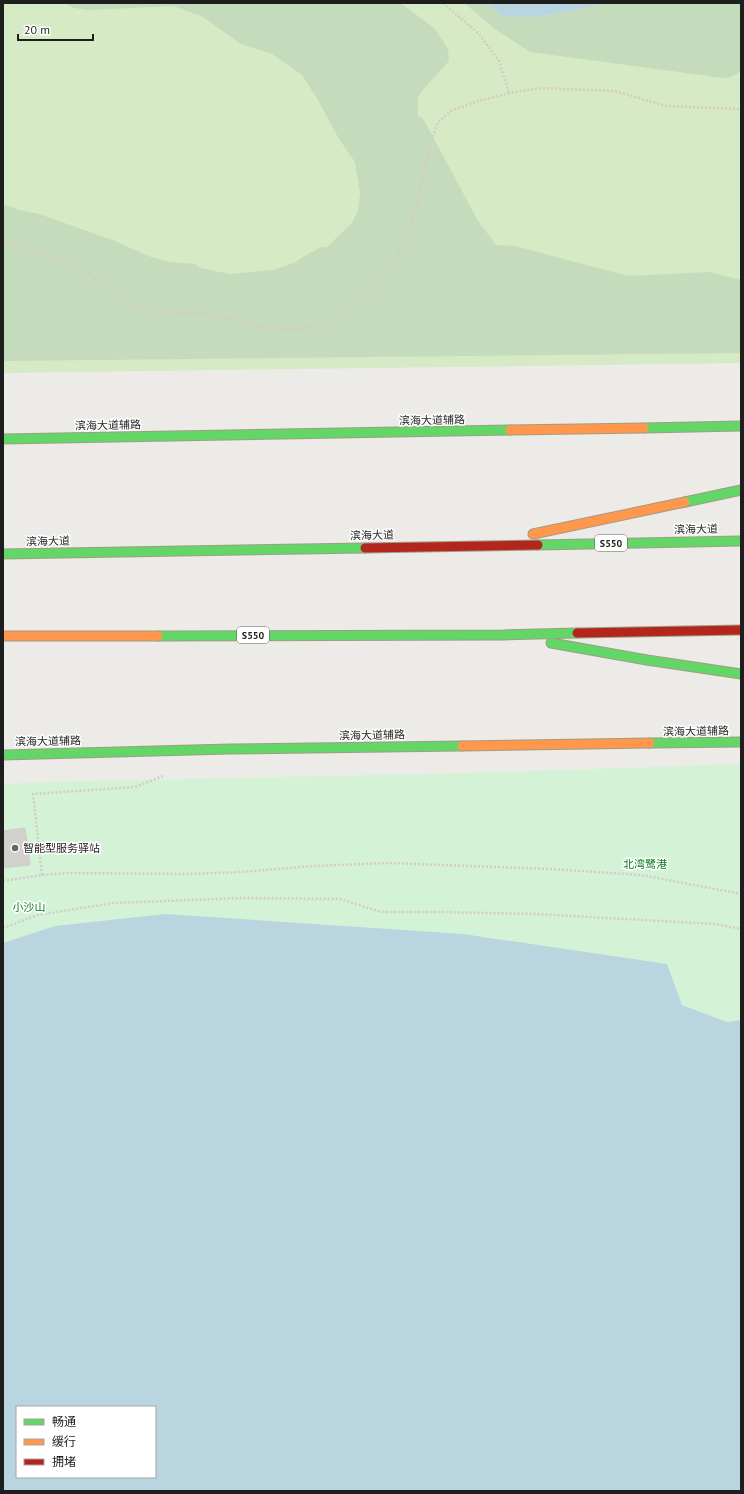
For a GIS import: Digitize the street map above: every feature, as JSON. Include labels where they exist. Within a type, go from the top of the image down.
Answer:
[{"type":"main road","name":"滨海大道辅路","points":[[3,439],[741,426]]},
{"type":"main road","points":[[481,545],[741,490]]},
{"type":"main road","name":"滨海大道","points":[[3,554],[741,541]]},
{"type":"main road","name":"S550","points":[[3,636],[503,635],[741,630]]},
{"type":"main road","points":[[503,635],[647,660],[741,674]]},
{"type":"main road","name":"滨海大道辅路","points":[[3,755],[230,749],[741,742]]},
{"type":"path","points":[[443,3],[479,34],[499,62],[509,93]]},
{"type":"path","points":[[3,240],[77,265],[119,297],[153,312],[211,314],[261,327],[298,330],[326,322],[376,290],[398,254],[416,208],[428,153],[438,122],[451,111],[478,101],[509,93],[541,88],[615,92],[666,106],[741,109]]},
{"type":"path","points":[[42,875],[33,794],[135,787],[164,775]]},
{"type":"path","points":[[3,881],[68,873],[186,874],[388,863],[551,869],[641,875],[741,894]]},
{"type":"path","points":[[3,928],[38,914],[114,903],[241,898],[340,899],[382,912],[552,915],[715,924],[741,929]]},
{"type":"green space","points":[[3,3],[741,3],[741,363],[3,373]]},
{"type":"green space","points":[[65,3],[401,3],[435,29],[448,49],[449,61],[421,92],[418,98],[418,116],[424,120],[478,221],[496,245],[515,246],[628,276],[709,272],[741,280],[741,353],[3,361],[3,204],[19,210],[39,214],[115,241],[148,256],[170,262],[195,264],[200,268],[230,274],[273,270],[296,262],[322,247],[327,247],[352,223],[358,210],[360,193],[355,162],[339,139],[318,100],[302,75],[272,54],[241,44],[203,17],[174,6],[88,10],[74,8]]},
{"type":"green space","points":[[464,3],[487,3],[503,16],[537,17],[613,3],[741,3],[741,71],[731,77],[723,78],[530,52],[495,29]]},
{"type":"green space","name":"北湾鹭港","points":[[741,764],[741,1020],[727,1022],[682,1005],[55,926],[3,943],[3,784],[467,773]]},
{"type":"water","points":[[487,3],[613,3],[537,17],[503,16]]},
{"type":"water","points":[[165,914],[463,934],[667,964],[682,1005],[727,1022],[741,1020],[741,1491],[3,1491],[3,943],[55,926]]},
{"type":"building","name":"智能型服务驿站","points":[[25,828],[30,865],[3,868],[3,831]]},
{"type":"traffic: fast","points":[[644,428],[741,426]]},
{"type":"traffic: fast","points":[[3,439],[510,430]]},
{"type":"traffic: fast","points":[[685,502],[741,490]]},
{"type":"traffic: fast","points":[[538,545],[741,541]]},
{"type":"traffic: fast","points":[[3,554],[365,548]]},
{"type":"traffic: fast","points":[[158,636],[503,635],[577,633]]},
{"type":"traffic: fast","points":[[551,643],[647,660],[741,674]]},
{"type":"traffic: fast","points":[[650,743],[741,742]]},
{"type":"traffic: fast","points":[[3,755],[230,749],[462,746]]},
{"type":"traffic: slow","points":[[510,430],[644,428]]},
{"type":"traffic: slow","points":[[533,534],[685,502]]},
{"type":"traffic: slow","points":[[3,636],[158,636]]},
{"type":"traffic: slow","points":[[462,746],[650,743]]},
{"type":"traffic: jam","points":[[365,548],[538,545]]},
{"type":"traffic: jam","points":[[577,633],[741,630]]},
{"type":"place","name":"智能型服务驿站","points":[[15,848]]},
{"type":"park label","name":"小沙山","points":[[29,907]]}]
